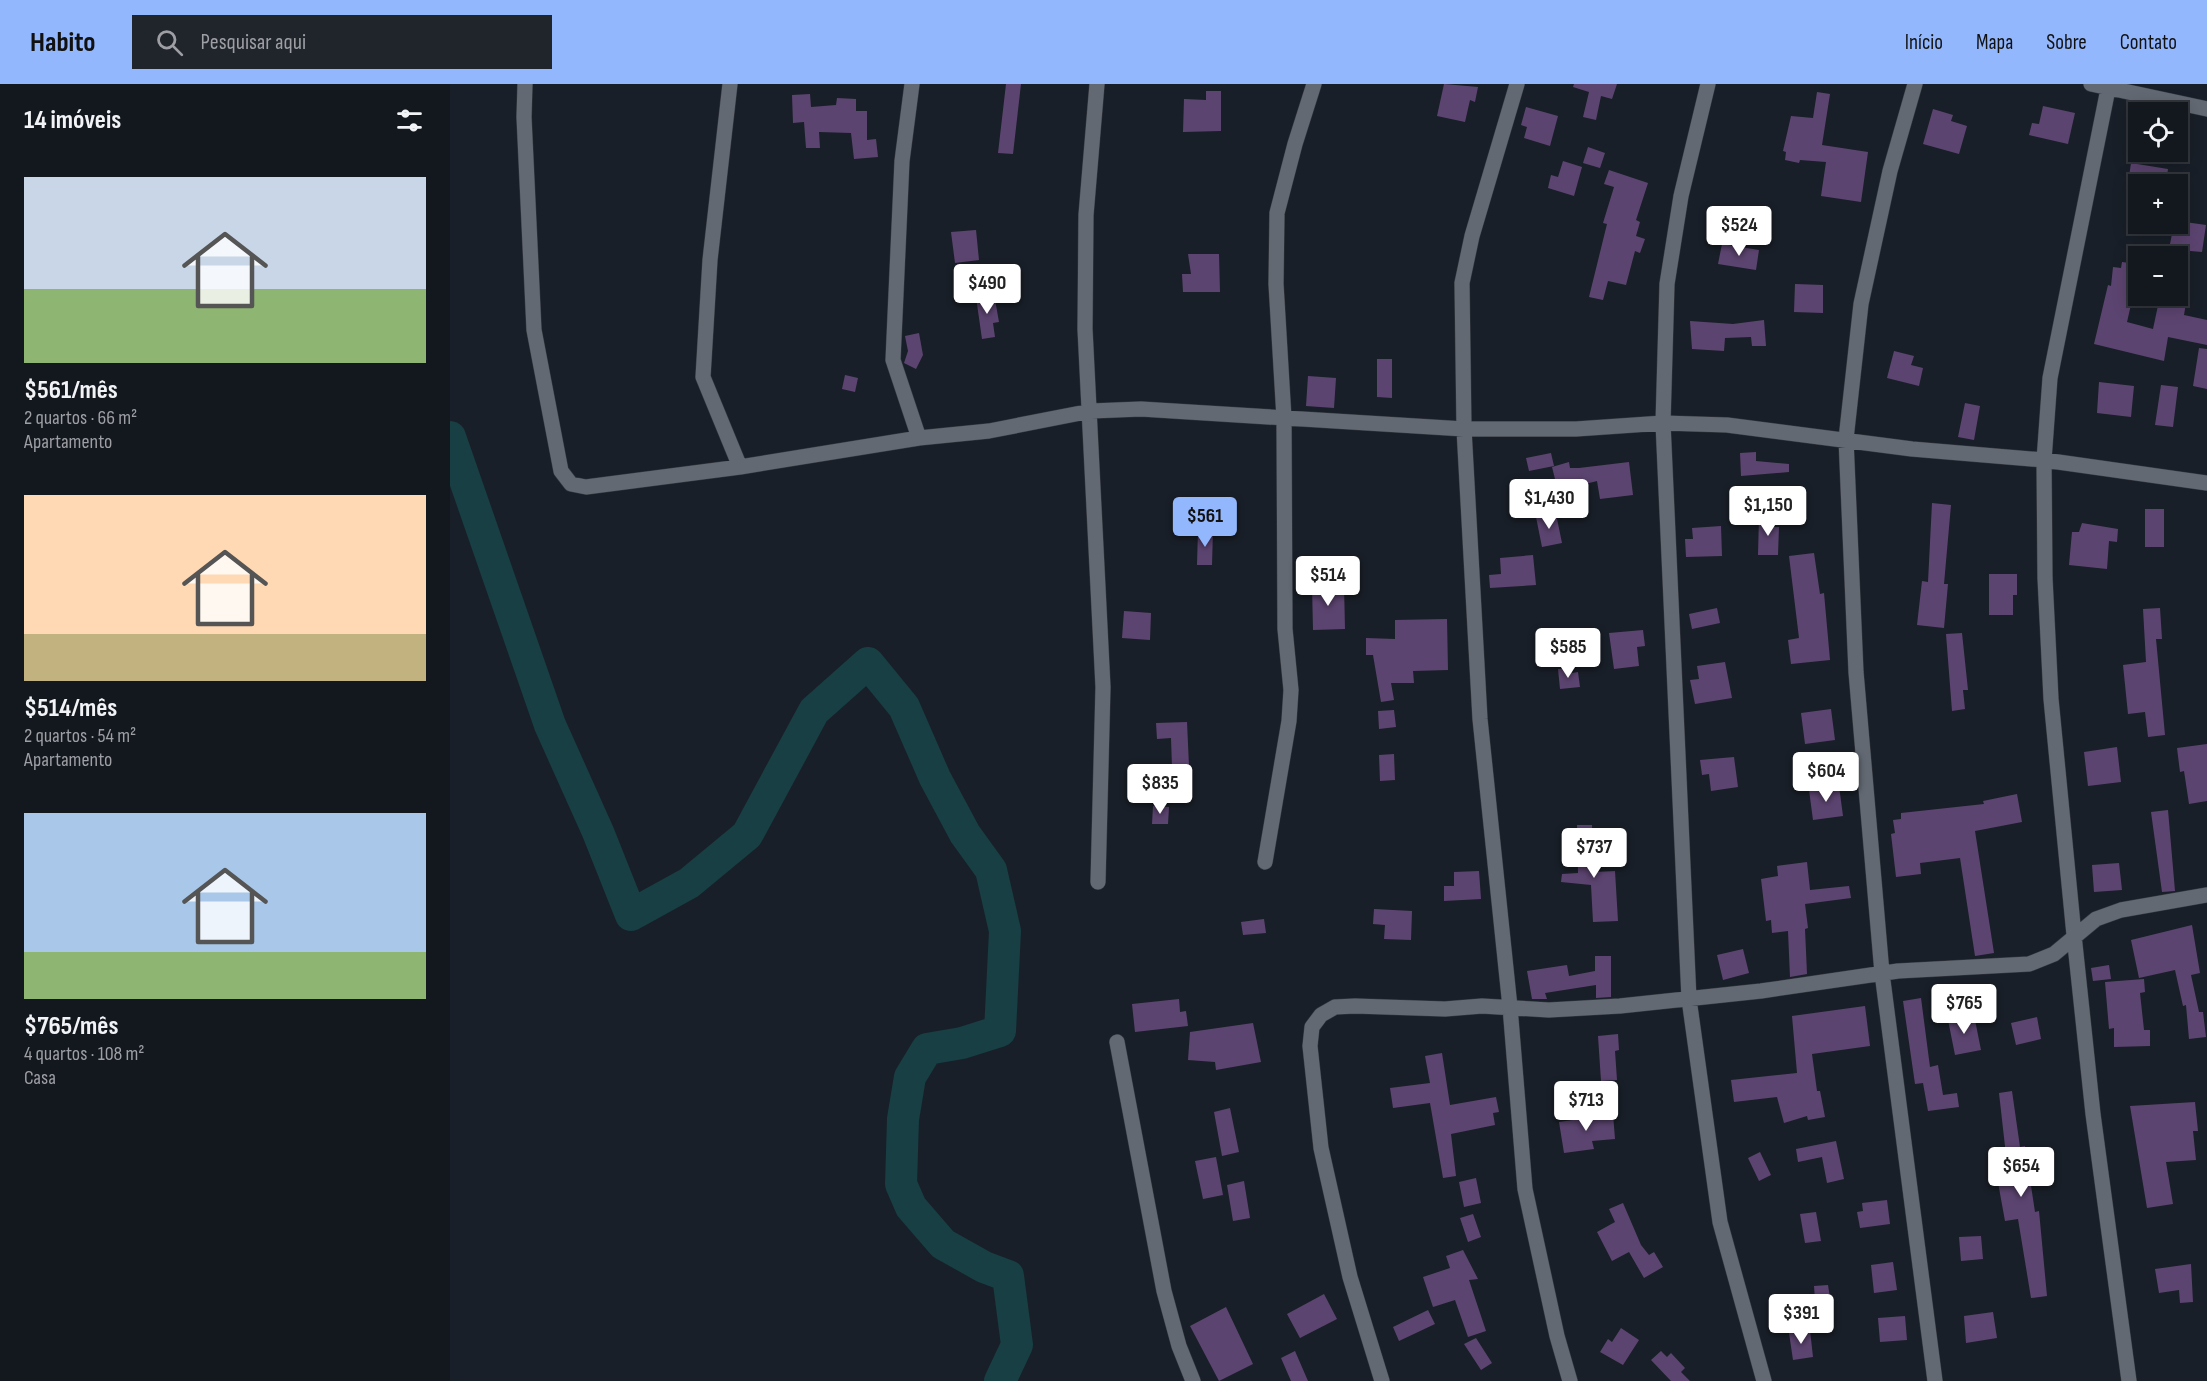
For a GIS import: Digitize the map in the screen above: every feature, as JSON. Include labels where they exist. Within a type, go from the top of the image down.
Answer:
[{"type":"street","points":[[525,84],[524,117],[534,330],[561,471],[571,484],[586,487],[740,467],[919,438],[989,431],[1091,411],[1186,410],[1464,429],[1576,429],[1663,423],[1727,425],[1912,449],[2044,460],[2207,483]]},
{"type":"street","points":[[730,84],[710,260],[703,376],[740,467]]},
{"type":"street","points":[[912,84],[902,161],[893,360],[919,438]]},
{"type":"street","points":[[1097,84],[1086,215],[1085,329],[1091,411],[1103,687],[1098,882]]},
{"type":"street","points":[[1265,862],[1289,721],[1291,690],[1285,629],[1284,418],[1276,284],[1277,213],[1314,84]]},
{"type":"street","points":[[1517,84],[1472,236],[1462,283],[1464,429],[1480,719],[1510,1007],[1525,1189],[1557,1336],[1570,1381]]},
{"type":"street","points":[[1708,84],[1681,195],[1667,284],[1663,423],[1689,999],[1720,1222],[1764,1381]]},
{"type":"street","points":[[1915,84],[1890,171],[1861,304],[1846,440],[1856,672],[1882,973],[1935,1381]]},
{"type":"street","points":[[2091,84],[2109,86],[2207,109]]},
{"type":"street","points":[[2109,86],[2050,378],[2044,460],[2045,578],[2051,699],[2074,935],[2093,1114],[2129,1381]]},
{"type":"street","points":[[1382,1381],[1350,1277],[1321,1148],[1310,1046],[1312,1027],[1321,1015],[1335,1007],[1510,1007],[1549,1010],[1689,999],[1882,973],[2029,964],[2054,954],[2096,919],[2121,910],[2207,896]]},
{"type":"street","points":[[1117,1042],[1164,1291],[1179,1346],[1193,1381]]},
{"type":"building","points":[[1006,84],[1021,84],[1013,154],[998,153]]},
{"type":"building","points":[[1444,84],[1478,87],[1475,102],[1470,100],[1465,122],[1437,116]]},
{"type":"building","points":[[1574,84],[1617,84],[1612,99],[1601,96],[1596,120],[1583,117],[1589,92],[1573,87]]},
{"type":"building","points":[[1206,91],[1221,91],[1221,131],[1183,132],[1184,99],[1206,100]]},
{"type":"building","points":[[1817,92],[1830,94],[1822,145],[1868,152],[1861,202],[1821,196],[1826,162],[1800,160],[1799,163],[1785,160],[1786,152],[1783,151],[1791,116],[1813,118]]},
{"type":"building","points":[[810,94],[811,107],[836,105],[837,98],[856,99],[856,111],[867,111],[867,140],[876,139],[878,157],[854,159],[851,133],[819,132],[820,148],[806,148],[804,122],[793,123],[792,95]]},
{"type":"building","points":[[2043,106],[2075,113],[2068,144],[2029,135],[2032,123],[2039,124]]},
{"type":"building","points":[[1526,107],[1558,116],[1550,146],[1524,138],[1527,127],[1521,125]]},
{"type":"building","points":[[1933,109],[1953,115],[1951,121],[1967,126],[1959,154],[1923,144]]},
{"type":"building","points":[[1588,147],[1605,153],[1600,168],[1583,163]]},
{"type":"building","points":[[1563,161],[1582,167],[1574,196],[1548,188],[1551,175],[1558,177]]},
{"type":"building","points":[[2131,163],[2168,169],[2167,174],[2129,174]]},
{"type":"building","points":[[1609,170],[1648,183],[1636,220],[1640,222],[1636,236],[1645,239],[1640,253],[1635,251],[1626,285],[1608,281],[1603,300],[1589,297],[1607,224],[1603,223],[1614,187],[1604,184]]},
{"type":"building","points":[[2188,222],[2206,225],[2202,252],[2188,251],[2188,246],[2170,244],[2172,234],[2188,234]]},
{"type":"building","points":[[976,230],[979,260],[955,263],[951,232]]},
{"type":"building","points":[[1722,244],[1759,250],[1756,270],[1718,264]]},
{"type":"building","points":[[1188,254],[1219,254],[1220,292],[1183,292],[1182,274],[1191,274]]},
{"type":"building","points":[[2122,262],[2128,263],[2128,306],[2131,306],[2127,322],[2153,329],[2158,306],[2186,306],[2184,315],[2207,320],[2207,345],[2168,337],[2164,361],[2094,344],[2108,285],[2111,286],[2113,267],[2121,268]]},
{"type":"building","points":[[1795,284],[1823,285],[1823,313],[1794,312]]},
{"type":"building","points":[[994,294],[999,322],[993,323],[995,337],[982,339],[976,297]]},
{"type":"building","points":[[1764,320],[1766,346],[1752,346],[1751,337],[1725,338],[1724,351],[1692,349],[1690,321],[1733,324]]},
{"type":"building","points":[[919,333],[923,355],[916,369],[904,363],[908,351],[905,336]]},
{"type":"building","points":[[2199,348],[2207,349],[2207,389],[2193,386]]},
{"type":"building","points":[[1894,351],[1914,356],[1911,365],[1923,368],[1919,386],[1887,378]]},
{"type":"building","points":[[1377,359],[1392,359],[1392,398],[1377,397]]},
{"type":"building","points":[[845,375],[858,378],[855,392],[842,389]]},
{"type":"building","points":[[1308,376],[1336,378],[1334,408],[1306,406]]},
{"type":"building","points":[[2099,382],[2134,386],[2131,417],[2097,413]]},
{"type":"building","points":[[2161,385],[2178,387],[2173,427],[2155,425]]},
{"type":"building","points":[[1965,403],[1980,406],[1974,440],[1958,437]]},
{"type":"building","points":[[1756,452],[1756,461],[1789,464],[1789,472],[1741,476],[1740,453]]},
{"type":"building","points":[[1551,453],[1554,466],[1529,471],[1526,458]]},
{"type":"building","points":[[1569,462],[1570,468],[1579,468],[1629,462],[1633,495],[1600,499],[1597,481],[1558,491],[1552,467]]},
{"type":"building","points":[[1932,503],[1951,505],[1944,584],[1948,584],[1944,628],[1917,625],[1922,581],[1928,582]]},
{"type":"building","points":[[2145,509],[2164,509],[2164,547],[2145,547]]},
{"type":"building","points":[[1556,514],[1562,543],[1542,547],[1536,517]]},
{"type":"building","points":[[1759,517],[1773,517],[1773,527],[1779,527],[1778,555],[1758,555]]},
{"type":"building","points":[[2082,523],[2118,529],[2117,542],[2109,541],[2107,569],[2069,565],[2072,532],[2079,532]]},
{"type":"building","points":[[1721,526],[1722,556],[1686,557],[1685,539],[1693,539],[1692,528]]},
{"type":"building","points":[[1198,530],[1213,530],[1212,565],[1197,565]]},
{"type":"building","points":[[1814,553],[1820,594],[1824,593],[1830,660],[1791,664],[1788,640],[1799,638],[1789,556]]},
{"type":"building","points":[[1533,555],[1536,585],[1490,588],[1489,575],[1501,574],[1500,558]]},
{"type":"building","points":[[1989,574],[2017,574],[2017,595],[2013,595],[2013,615],[1989,615]]},
{"type":"building","points":[[1344,585],[1345,629],[1313,630],[1312,586]]},
{"type":"building","points":[[1717,608],[1720,623],[1692,629],[1689,614]]},
{"type":"building","points":[[2160,608],[2162,639],[2156,639],[2165,735],[2148,737],[2145,712],[2128,714],[2123,665],[2146,662],[2143,609]]},
{"type":"building","points":[[1124,611],[1151,613],[1150,640],[1122,638]]},
{"type":"building","points":[[1447,619],[1448,670],[1413,671],[1414,683],[1391,683],[1394,700],[1381,702],[1373,655],[1366,655],[1366,638],[1395,639],[1395,620]]},
{"type":"building","points":[[1643,630],[1645,646],[1637,647],[1639,666],[1614,669],[1609,633]]},
{"type":"building","points":[[1962,633],[1968,690],[1963,690],[1965,709],[1952,711],[1946,634]]},
{"type":"building","points":[[1725,662],[1732,698],[1695,704],[1690,680],[1699,679],[1697,666]]},
{"type":"building","points":[[1571,668],[1572,673],[1578,672],[1580,687],[1560,689],[1558,669]]},
{"type":"building","points":[[1831,709],[1835,740],[1805,744],[1801,713]]},
{"type":"building","points":[[1394,710],[1396,727],[1379,729],[1378,711]]},
{"type":"building","points":[[1187,722],[1189,766],[1172,767],[1171,738],[1157,739],[1156,723]]},
{"type":"building","points":[[2207,744],[2207,801],[2189,804],[2184,771],[2180,772],[2177,748]]},
{"type":"building","points":[[2117,747],[2121,782],[2088,786],[2084,752]]},
{"type":"building","points":[[1394,754],[1395,780],[1380,781],[1379,755]]},
{"type":"building","points":[[1734,757],[1738,787],[1711,791],[1709,774],[1702,775],[1700,760]]},
{"type":"building","points":[[1839,786],[1843,816],[1813,820],[1809,790]]},
{"type":"building","points":[[2017,794],[2022,822],[1975,831],[1994,953],[1975,956],[1960,858],[1920,863],[1921,874],[1896,877],[1891,834],[1895,833],[1893,820],[1901,819],[1901,813],[1984,804],[1983,801]]},
{"type":"building","points":[[1153,806],[1169,807],[1168,824],[1152,824]]},
{"type":"building","points":[[2168,810],[2175,891],[2162,892],[2151,812]]},
{"type":"building","points":[[1577,825],[1592,825],[1594,872],[1615,871],[1618,921],[1593,922],[1591,885],[1561,882],[1562,874],[1578,873]]},
{"type":"building","points":[[1807,862],[1810,890],[1849,886],[1851,898],[1805,904],[1808,928],[1805,929],[1807,974],[1790,977],[1788,931],[1772,933],[1771,920],[1766,921],[1761,879],[1778,876],[1777,866]]},
{"type":"building","points":[[2119,863],[2122,890],[2094,892],[2092,865]]},
{"type":"building","points":[[1479,871],[1481,899],[1444,901],[1444,886],[1454,886],[1454,872]]},
{"type":"building","points":[[1374,909],[1412,911],[1411,940],[1384,939],[1385,925],[1373,924]]},
{"type":"building","points":[[1264,919],[1266,933],[1243,935],[1241,922]]},
{"type":"building","points":[[2192,925],[2200,973],[2191,975],[2199,1012],[2203,1012],[2206,1037],[2189,1039],[2186,1005],[2183,1006],[2175,970],[2139,978],[2131,940]]},
{"type":"building","points":[[1743,949],[1749,973],[1723,980],[1717,955]]},
{"type":"building","points":[[1595,956],[1611,956],[1611,997],[1596,998],[1596,985],[1545,993],[1547,999],[1532,999],[1527,971],[1567,965],[1569,976],[1595,971]]},
{"type":"building","points":[[2109,965],[2111,979],[2093,981],[2091,968]]},
{"type":"building","points":[[2144,979],[2145,992],[2140,993],[2144,1030],[2150,1030],[2150,1046],[2114,1047],[2114,1028],[2109,1029],[2105,982]]},
{"type":"building","points":[[1921,998],[1930,1067],[1938,1065],[1943,1095],[1957,1093],[1959,1107],[1928,1111],[1923,1083],[1915,1084],[1903,1001]]},
{"type":"building","points":[[1179,999],[1180,1012],[1186,1011],[1188,1026],[1135,1032],[1132,1004]]},
{"type":"building","points":[[1865,1006],[1870,1046],[1812,1054],[1817,1091],[1820,1091],[1825,1117],[1808,1120],[1807,1116],[1784,1123],[1777,1097],[1734,1102],[1731,1080],[1797,1073],[1792,1016]]},
{"type":"building","points":[[1974,1015],[1981,1050],[1955,1055],[1948,1020]]},
{"type":"building","points":[[2037,1017],[2041,1039],[2016,1045],[2011,1023]]},
{"type":"building","points":[[1253,1023],[1261,1062],[1216,1070],[1215,1062],[1188,1060],[1190,1032]]},
{"type":"building","points":[[1618,1034],[1619,1050],[1615,1051],[1617,1080],[1601,1081],[1598,1036]]},
{"type":"building","points":[[1442,1053],[1450,1105],[1496,1097],[1499,1112],[1493,1113],[1495,1125],[1451,1134],[1456,1176],[1443,1178],[1430,1103],[1393,1108],[1390,1088],[1430,1083],[1425,1056]]},
{"type":"building","points":[[2012,1091],[2020,1147],[2025,1146],[2035,1212],[2039,1211],[2047,1296],[2031,1298],[2018,1219],[2005,1221],[1995,1166],[2007,1164],[1999,1093]]},
{"type":"building","points":[[2195,1102],[2198,1131],[2193,1131],[2196,1160],[2166,1162],[2173,1204],[2147,1208],[2130,1106]]},
{"type":"building","points":[[1230,1108],[1239,1152],[1222,1156],[1214,1112]]},
{"type":"building","points":[[1613,1114],[1615,1139],[1592,1141],[1594,1149],[1564,1153],[1559,1122]]},
{"type":"building","points":[[1836,1141],[1844,1179],[1827,1183],[1822,1157],[1798,1162],[1796,1149]]},
{"type":"building","points":[[1760,1152],[1771,1175],[1759,1181],[1748,1158]]},
{"type":"building","points":[[1216,1157],[1223,1195],[1203,1199],[1195,1161]]},
{"type":"building","points":[[1476,1178],[1481,1203],[1464,1207],[1459,1182]]},
{"type":"building","points":[[1244,1181],[1250,1218],[1233,1221],[1227,1185]]},
{"type":"building","points":[[1887,1200],[1890,1224],[1860,1228],[1857,1212],[1863,1211],[1862,1203]]},
{"type":"building","points":[[1623,1203],[1641,1245],[1649,1255],[1654,1252],[1663,1267],[1644,1278],[1629,1252],[1612,1261],[1597,1232],[1615,1222],[1609,1209]]},
{"type":"building","points":[[1816,1212],[1821,1241],[1805,1243],[1800,1214]]},
{"type":"building","points":[[1473,1214],[1481,1237],[1468,1242],[1460,1218]]},
{"type":"building","points":[[1981,1236],[1983,1259],[1961,1261],[1959,1237]]},
{"type":"building","points":[[1463,1250],[1478,1279],[1469,1280],[1486,1331],[1468,1337],[1455,1300],[1433,1307],[1423,1277],[1450,1268],[1446,1256]]},
{"type":"building","points":[[1893,1262],[1897,1290],[1874,1293],[1871,1265]]},
{"type":"building","points":[[2191,1264],[2193,1302],[2180,1303],[2179,1290],[2159,1293],[2155,1269]]},
{"type":"building","points":[[1828,1285],[1830,1298],[1815,1300],[1814,1286]]},
{"type":"building","points":[[1324,1294],[1337,1319],[1300,1338],[1287,1314]]},
{"type":"building","points":[[1226,1307],[1253,1364],[1219,1381],[1190,1326]]},
{"type":"building","points":[[1428,1310],[1435,1324],[1399,1341],[1393,1327]]},
{"type":"building","points":[[1993,1312],[1997,1338],[1966,1343],[1964,1316]]},
{"type":"building","points":[[1905,1316],[1907,1340],[1880,1342],[1878,1318]]},
{"type":"building","points":[[1621,1328],[1639,1340],[1623,1365],[1600,1352],[1608,1339],[1612,1342]]},
{"type":"building","points":[[1810,1330],[1813,1357],[1793,1360],[1789,1333]]},
{"type":"building","points":[[1476,1338],[1492,1363],[1481,1370],[1464,1344]]},
{"type":"building","points":[[1295,1351],[1308,1381],[1291,1381],[1281,1358]]},
{"type":"building","points":[[1661,1351],[1667,1357],[1671,1353],[1685,1368],[1681,1372],[1690,1381],[1671,1381],[1651,1360]]},
{"type":"waterway","points":[[450,437],[550,725],[598,832],[631,915],[689,883],[747,835],[814,711],[868,663],[904,707],[935,778],[965,834],[991,870],[1005,931],[1000,1031],[962,1043],[927,1049],[910,1077],[903,1119],[901,1184],[911,1207],[943,1244],[984,1267],[1008,1276],[1017,1345],[1000,1381]]}]
